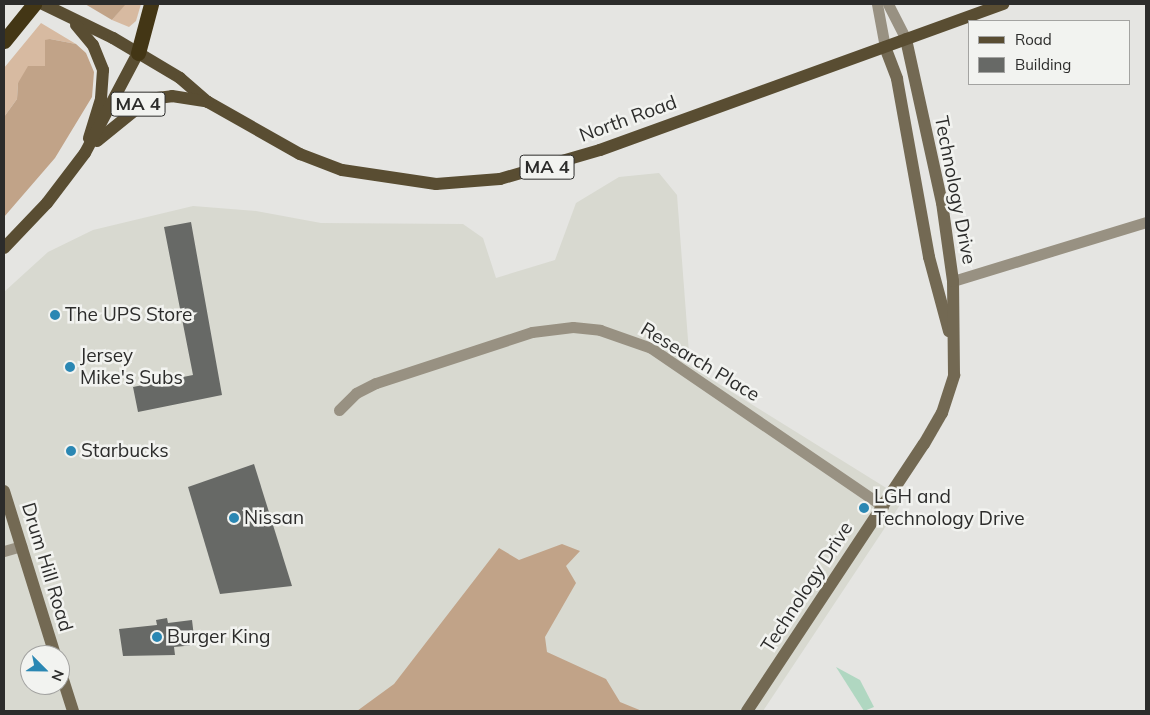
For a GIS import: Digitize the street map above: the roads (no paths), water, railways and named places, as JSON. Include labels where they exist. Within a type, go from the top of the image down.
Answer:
[{"type":"highway","points":[[4,40],[34,4]]},
{"type":"highway","points":[[138,53],[151,4]]},
{"type":"main road","name":"MA 4","points":[[43,4],[138,53]]},
{"type":"main road","name":"North Road","points":[[138,53],[180,78],[208,102],[293,150],[342,170],[397,181],[464,183],[525,174],[600,150],[1003,4]]},
{"type":"main road","points":[[66,17],[93,45],[103,70],[101,99],[85,153]]},
{"type":"main road","points":[[85,153],[138,53]]},
{"type":"main road","name":"North Road","points":[[85,153],[149,99],[172,96],[208,102]]},
{"type":"main road","name":"MA 4","points":[[4,248],[47,203],[85,153]]},
{"type":"street","points":[[877,4],[885,47]]},
{"type":"street","points":[[888,4],[906,39]]},
{"type":"street","name":"Technology Drive","points":[[747,711],[942,414],[954,376],[953,281],[942,203],[906,39]]},
{"type":"street","name":"Technology Drive","points":[[885,47],[897,79],[929,257],[954,349]]},
{"type":"street","points":[[953,281],[1146,222]]},
{"type":"street","name":"Research Place","points":[[339,410],[356,392],[376,383],[532,332],[573,327],[600,330],[651,348],[883,506]]},
{"type":"street","name":"Drum Hill Road","points":[[4,490],[52,645]]},
{"type":"street","points":[[4,551],[21,546]]},
{"type":"street","points":[[68,695],[73,711]]},
{"type":"place","name":"The UPS Store","points":[[55,315]]},
{"type":"place","name":"Jersey Mike's Subs","points":[[70,367]]},
{"type":"place","name":"Starbucks","points":[[71,451]]},
{"type":"place","name":"LGH and Technology Drive","points":[[864,508]]},
{"type":"place","name":"Nissan","points":[[234,518]]},
{"type":"place","name":"Burger King","points":[[157,637]]}]
